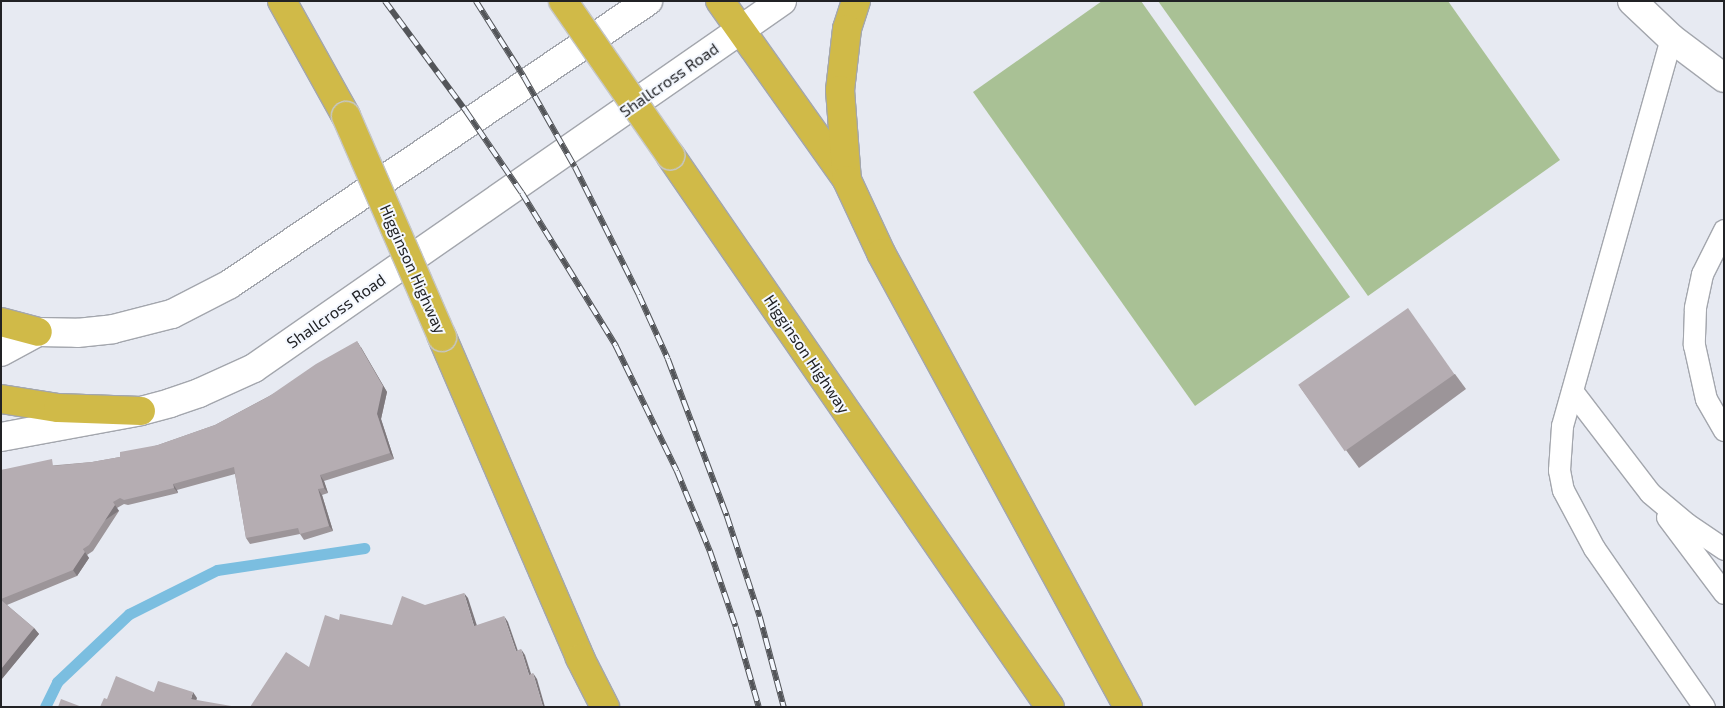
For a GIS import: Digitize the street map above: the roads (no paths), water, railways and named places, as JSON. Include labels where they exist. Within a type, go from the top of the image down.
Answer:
[{"type":"highway","name":"Higginson Highway","points":[[563,1],[1050,707]]},
{"type":"highway","points":[[720,1],[742,29],[847,180],[881,253],[1128,707]]},
{"type":"highway","points":[[847,180],[840,90],[847,29],[856,1]]},
{"type":"highway","name":"Higginson Highway","points":[[281,5],[346,116],[580,658],[605,707]]},
{"type":"highway","points":[[1,322],[38,332]]},
{"type":"highway","points":[[1,399],[58,408],[141,411]]},
{"type":"street","points":[[1,352],[38,332],[77,333],[113,329],[172,314],[230,284],[648,1]]},
{"type":"street","name":"Shallcross Road","points":[[1,437],[141,411],[199,394],[254,368],[782,1]]},
{"type":"street","points":[[1632,1],[1671,38],[1724,78]]},
{"type":"lane","points":[[1671,38],[1562,426],[1559,470],[1563,490],[1594,548],[1704,707]]},
{"type":"lane","points":[[1724,230],[1702,274],[1695,308],[1694,345],[1724,430]]},
{"type":"lane","points":[[1572,391],[1724,593]]},
{"type":"lane","points":[[1650,493],[1687,524],[1724,548]]},
{"type":"waterway","points":[[45,707],[57,682],[129,614],[217,570],[364,548]]},
{"type":"railway","points":[[385,1],[466,111],[522,193],[616,346],[677,471],[710,551],[736,627],[759,707]]},
{"type":"railway","points":[[476,1],[524,77],[575,167],[639,295],[668,359],[727,516],[760,617],[784,707]]}]
